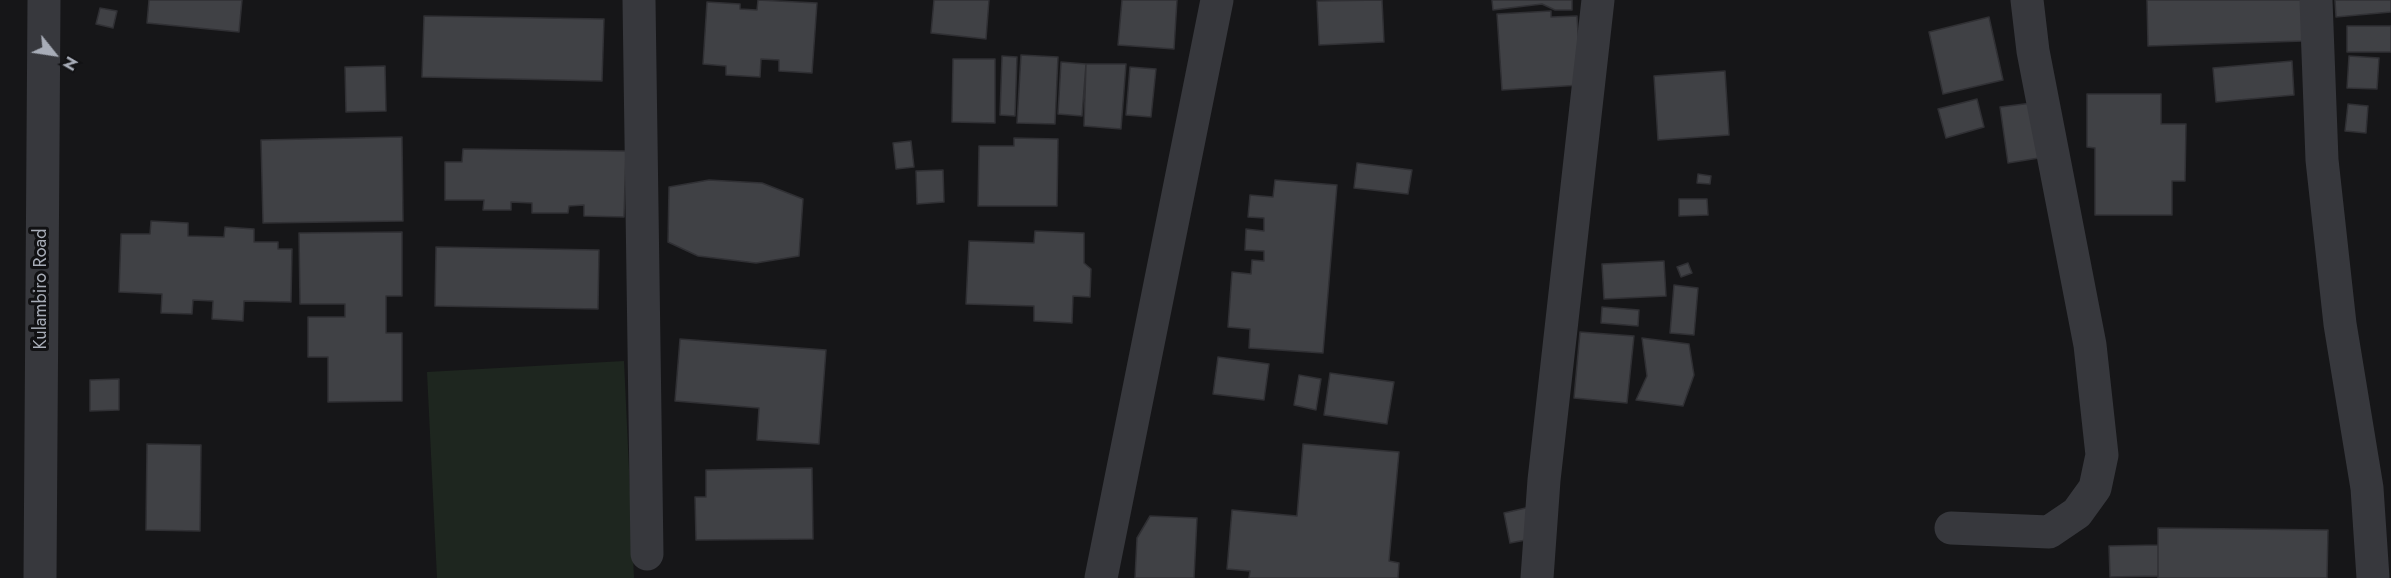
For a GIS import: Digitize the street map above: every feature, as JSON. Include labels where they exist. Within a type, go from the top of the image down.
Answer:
[{"type":"street","name":"Kulambiro Road","points":[[40,578],[44,0]]},
{"type":"street","points":[[639,0],[647,554]]},
{"type":"street","points":[[1101,578],[1217,0]]},
{"type":"street","points":[[1537,578],[1547,457],[1598,0]]},
{"type":"street","points":[[1951,528],[2049,532],[2077,513],[2095,488],[2102,455],[2090,345],[2033,51],[2026,0]]},
{"type":"street","points":[[2316,0],[2322,160],[2340,324],[2367,488],[2373,578]]},
{"type":"shaded area","points":[[624,361],[634,578],[437,578],[427,372]]},
{"type":"building","points":[[149,0],[242,0],[239,32],[147,23]]},
{"type":"building","points":[[758,0],[817,3],[812,73],[779,71],[779,60],[761,59],[760,77],[726,75],[726,66],[703,64],[707,2],[740,4],[740,9],[757,10]]},
{"type":"building","points":[[934,0],[989,0],[986,39],[931,33]]},
{"type":"building","points":[[1122,0],[1177,0],[1174,49],[1118,45]]},
{"type":"building","points":[[1382,0],[1384,42],[1319,45],[1317,1]]},
{"type":"building","points":[[1492,0],[1572,0],[1572,10],[1555,10],[1542,4],[1493,10]]},
{"type":"building","points":[[2147,0],[2303,0],[2304,41],[2148,46]]},
{"type":"building","points":[[2335,0],[2391,0],[2391,12],[2336,17]]},
{"type":"building","points":[[100,8],[117,11],[113,28],[96,24]]},
{"type":"building","points":[[1551,11],[1551,17],[1577,16],[1581,85],[1502,90],[1497,14]]},
{"type":"building","points":[[424,16],[604,19],[602,81],[422,77]]},
{"type":"building","points":[[1989,17],[2003,80],[1943,94],[1929,32]]},
{"type":"building","points":[[2347,26],[2391,26],[2391,52],[2347,52]]},
{"type":"building","points":[[1021,55],[1058,57],[1055,124],[1017,123]]},
{"type":"building","points":[[1002,56],[1017,57],[1015,116],[1000,115]]},
{"type":"building","points":[[2349,56],[2379,58],[2377,89],[2347,88]]},
{"type":"building","points":[[953,59],[995,59],[995,123],[952,122]]},
{"type":"building","points":[[2292,61],[2294,95],[2216,102],[2213,68]]},
{"type":"building","points":[[1061,62],[1086,64],[1082,116],[1058,114]]},
{"type":"building","points":[[1086,64],[1126,64],[1121,129],[1084,126]]},
{"type":"building","points":[[385,66],[386,111],[346,112],[345,67]]},
{"type":"building","points":[[1130,67],[1156,69],[1151,117],[1126,115]]},
{"type":"building","points":[[1725,71],[1729,135],[1658,140],[1654,76]]},
{"type":"building","points":[[2087,94],[2161,94],[2161,124],[2186,124],[2185,181],[2172,181],[2172,215],[2095,215],[2095,148],[2087,147]]},
{"type":"building","points":[[1977,99],[1984,127],[1946,138],[1938,109]]},
{"type":"building","points":[[2032,103],[2039,158],[2008,163],[2000,107]]},
{"type":"building","points":[[2348,104],[2368,106],[2366,133],[2345,131]]},
{"type":"building","points":[[402,137],[403,221],[263,223],[261,140]]},
{"type":"building","points":[[1014,138],[1058,139],[1057,206],[978,206],[979,146],[1014,146]]},
{"type":"building","points":[[911,141],[914,167],[896,169],[893,143]]},
{"type":"building","points":[[463,149],[626,151],[624,217],[584,216],[584,205],[569,206],[568,213],[532,213],[532,203],[511,202],[511,210],[483,210],[484,200],[445,200],[445,162],[462,162]]},
{"type":"building","points":[[1357,163],[1412,170],[1408,194],[1354,188]]},
{"type":"building","points":[[943,170],[944,202],[917,204],[916,171]]},
{"type":"building","points":[[1698,174],[1711,176],[1710,184],[1697,183]]},
{"type":"building","points":[[709,180],[762,183],[803,199],[799,256],[756,263],[698,256],[668,242],[669,187]]},
{"type":"building","points":[[1275,180],[1337,185],[1323,353],[1249,348],[1250,329],[1228,327],[1232,272],[1251,274],[1252,260],[1264,261],[1264,251],[1245,250],[1246,229],[1264,231],[1264,218],[1248,217],[1250,195],[1273,197]]},
{"type":"building","points":[[1679,199],[1707,199],[1708,215],[1679,216]]},
{"type":"building","points":[[151,221],[188,223],[188,236],[224,237],[225,227],[254,229],[254,242],[278,242],[278,249],[292,249],[291,302],[244,301],[243,321],[212,319],[213,301],[193,300],[192,314],[161,313],[162,294],[119,292],[121,234],[150,234]]},
{"type":"building","points":[[1035,231],[1084,233],[1084,263],[1091,269],[1090,297],[1073,296],[1072,323],[1034,321],[1034,306],[966,304],[969,241],[1034,243]]},
{"type":"building","points":[[402,232],[402,296],[386,296],[386,333],[402,333],[402,401],[328,402],[328,357],[308,357],[308,317],[345,317],[345,304],[300,304],[299,233]]},
{"type":"building","points":[[436,247],[599,250],[598,309],[435,306]]},
{"type":"building","points":[[1664,261],[1666,296],[1604,299],[1602,264]]},
{"type":"building","points":[[1688,263],[1692,273],[1681,277],[1677,267]]},
{"type":"building","points":[[1674,285],[1698,288],[1694,335],[1670,333]]},
{"type":"building","points":[[1602,307],[1639,310],[1638,326],[1601,323]]},
{"type":"building","points":[[1580,332],[1634,336],[1627,403],[1574,398]]},
{"type":"building","points":[[1642,338],[1689,344],[1694,375],[1683,406],[1636,400],[1647,376]]},
{"type":"building","points":[[680,339],[826,350],[819,444],[757,440],[759,408],[675,401]]},
{"type":"building","points":[[1218,357],[1269,364],[1264,400],[1213,394]]},
{"type":"building","points":[[1330,373],[1394,382],[1387,424],[1324,415]]},
{"type":"building","points":[[1299,375],[1321,379],[1316,410],[1294,405]]},
{"type":"building","points":[[119,379],[119,410],[90,411],[90,380]]},
{"type":"building","points":[[147,444],[201,445],[200,531],[146,530]]},
{"type":"building","points":[[1303,444],[1399,452],[1389,561],[1399,563],[1398,578],[1249,578],[1250,571],[1227,569],[1232,510],[1297,516]]},
{"type":"building","points":[[812,468],[813,539],[696,540],[695,497],[706,497],[706,470]]},
{"type":"building","points":[[1530,507],[1536,538],[1510,543],[1504,513]]},
{"type":"building","points":[[1150,516],[1197,518],[1194,578],[1135,578],[1137,538]]},
{"type":"building","points":[[2158,528],[2328,530],[2327,578],[2158,578]]},
{"type":"building","points":[[2158,545],[2158,576],[2110,577],[2109,546]]}]
